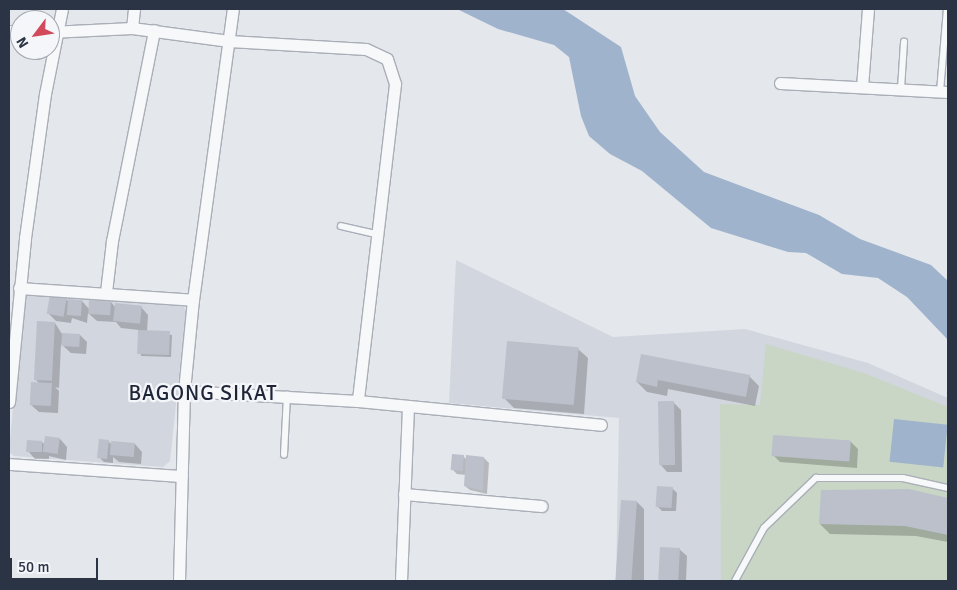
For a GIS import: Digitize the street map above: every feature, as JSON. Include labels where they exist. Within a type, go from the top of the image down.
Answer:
[{"type":"street","points":[[132,28],[134,9]]},
{"type":"street","points":[[179,581],[184,390],[193,300],[233,9]]},
{"type":"street","points":[[862,87],[868,9]]},
{"type":"street","points":[[60,32],[132,28],[229,41],[366,49],[387,59],[395,84],[358,401]]},
{"type":"street","points":[[106,292],[112,242],[154,30]]},
{"type":"street","points":[[9,402],[19,288],[49,60]]},
{"type":"street","points":[[780,83],[944,92]]},
{"type":"street","points":[[19,288],[106,292],[193,300]]},
{"type":"street","points":[[184,390],[358,401],[601,425]]},
{"type":"street","points":[[401,581],[408,407]]},
{"type":"street","points":[[9,464],[182,476]]},
{"type":"street","points":[[404,494],[541,506]]},
{"type":"lane","points":[[944,92],[947,9]]},
{"type":"lane","points":[[902,89],[904,42]]},
{"type":"lane","points":[[341,226],[377,234]]},
{"type":"lane","points":[[284,455],[287,396]]},
{"type":"lane","points":[[735,581],[764,528],[816,478],[903,478],[948,488]]},
{"type":"shaded area","points":[[456,260],[613,337],[745,329],[868,363],[948,398],[948,581],[616,581],[619,418],[449,403]]},
{"type":"shaded area","points":[[27,292],[182,304],[186,310],[170,461],[163,467],[14,456],[9,452],[23,294]]},
{"type":"green space","points":[[766,344],[864,373],[948,407],[948,581],[721,581],[720,404],[760,405]]},
{"type":"water","points":[[457,9],[563,9],[621,47],[635,96],[660,132],[704,172],[819,215],[860,239],[931,265],[948,281],[948,340],[907,297],[878,278],[842,274],[806,253],[788,252],[711,228],[642,171],[610,154],[589,136],[581,116],[569,57],[554,45],[498,29]]},
{"type":"water","points":[[894,419],[948,425],[943,467],[890,462]]},
{"type":"building","points":[[50,295],[67,298],[63,317],[47,314]]},
{"type":"building","points":[[68,299],[82,300],[81,316],[67,315]]},
{"type":"building","points":[[89,300],[111,301],[110,315],[88,314]]},
{"type":"building","points":[[115,303],[142,306],[140,324],[113,321]]},
{"type":"building","points":[[37,321],[55,322],[52,381],[34,380]]},
{"type":"building","points":[[138,330],[170,331],[169,355],[137,354]]},
{"type":"building","points":[[62,333],[80,334],[79,347],[61,346]]},
{"type":"building","points":[[507,341],[579,347],[574,405],[502,399]]},
{"type":"building","points":[[641,354],[750,375],[746,397],[658,380],[657,387],[636,382]]},
{"type":"building","points":[[31,382],[52,383],[51,406],[30,405]]},
{"type":"building","points":[[658,401],[674,401],[675,465],[659,465]]},
{"type":"building","points":[[773,435],[851,440],[849,461],[772,456]]},
{"type":"building","points":[[45,436],[60,438],[58,454],[43,452]]},
{"type":"building","points":[[99,439],[109,440],[107,459],[97,458]]},
{"type":"building","points":[[27,440],[42,441],[42,452],[26,452]]},
{"type":"building","points":[[111,441],[135,443],[134,457],[110,455]]},
{"type":"building","points":[[452,454],[464,455],[463,471],[451,470]]},
{"type":"building","points":[[466,455],[484,457],[483,491],[464,486]]},
{"type":"building","points":[[657,486],[673,487],[671,508],[656,507]]},
{"type":"building","points":[[909,489],[948,498],[948,535],[905,526],[819,524],[821,490]]},
{"type":"building","points":[[621,500],[637,501],[631,581],[615,581]]},
{"type":"building","points":[[660,547],[680,548],[678,581],[658,581]]},
{"type":"district","name":"BAGONG SIKAT","points":[[203,393]]}]
